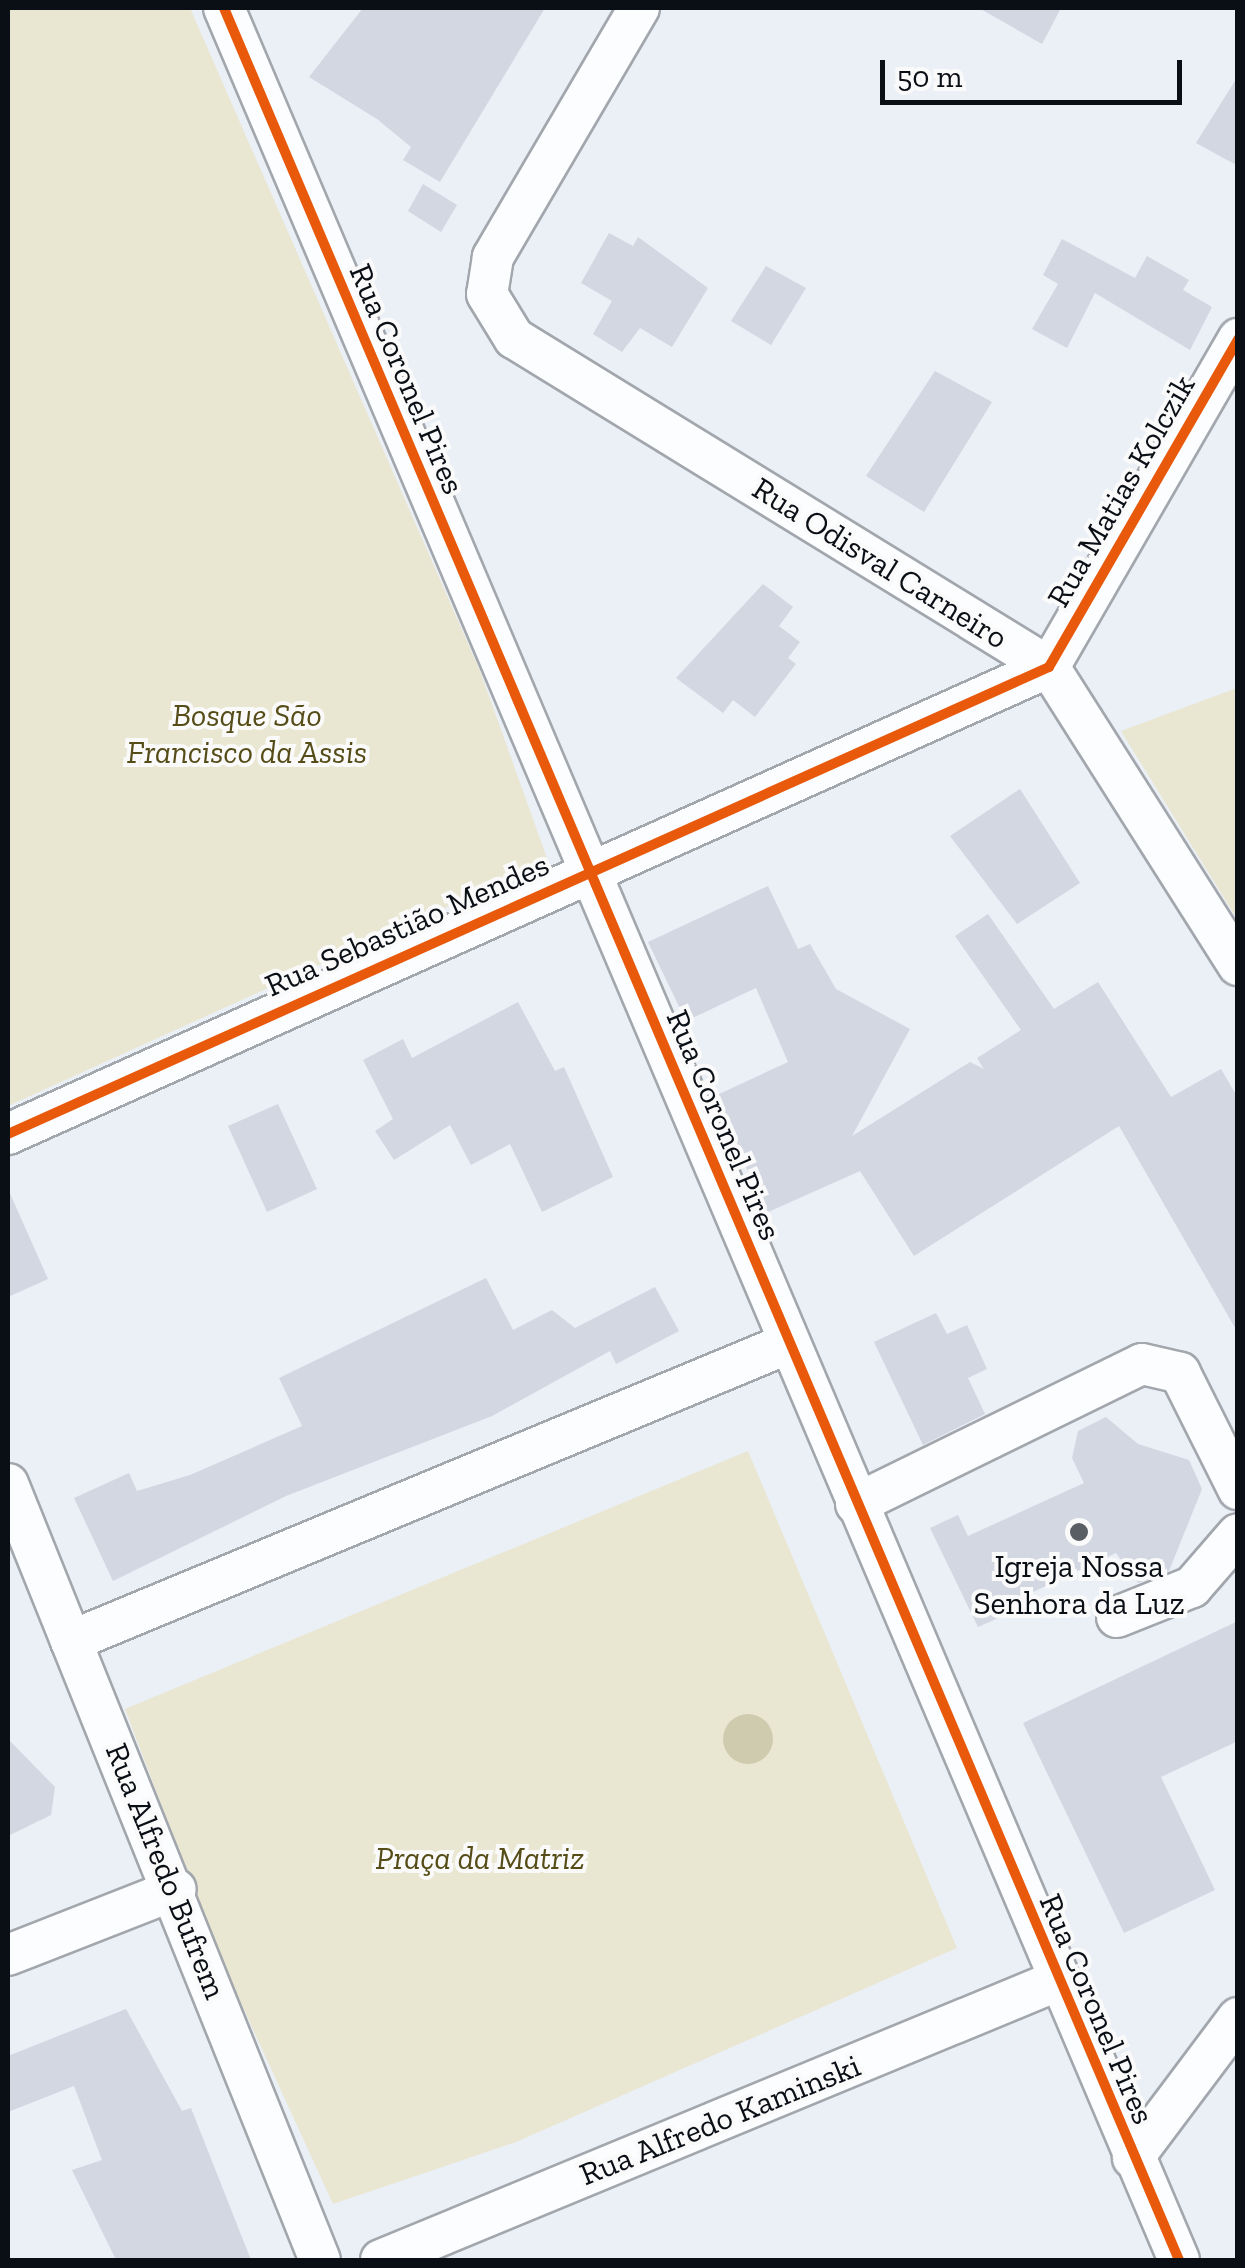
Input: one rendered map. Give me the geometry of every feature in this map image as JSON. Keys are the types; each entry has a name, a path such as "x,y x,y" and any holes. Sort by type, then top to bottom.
{"street":[{"name":"Rua Coronel Pires","path":"224,8 1179,2260"},
{"name":"Rua Odisval Carneiro","path":"639,8 494,257 487,294 514,338 1048,667 1238,965"},
{"name":"Rua Matias Kolczik","path":"1048,667 1238,340"},
{"name":"Rua Sebastião Mendes","path":"8,1134 588,870 1048,667"},
{"path":"71,1641 789,1343"},
{"path":"856,1504 1142,1364 1180,1373 1238,1489"},
{"name":"Rua Alfredo Bufrem","path":"8,1484 176,1889 320,2260"},
{"path":"1117,1617 1192,1587 1238,1534"},
{"path":"8,1955 176,1889"},
{"name":"Rua Alfredo Kaminski","path":"380,2260 1059,1980"},
{"path":"1134,2158 1238,2018"}],"green space":[{"name":"Bosque São Francisco da Assis","path":"8,8 190,8 480,671 548,861 8,1106"},
{"path":"1238,688 1237,919 1121,731"},
{"name":"Praça da Matriz","path":"748,1451 957,1948 516,2142 333,2204 213,1942 125,1709"}],"shaded area":[{"path":"748,1714 766,1721 773,1739 766,1757 748,1764 730,1757 723,1739 730,1721"}],"building":[{"path":"363,8 545,8 440,182 403,160 411,147 377,119 309,77"},
{"path":"979,8 1061,8 1042,44"},
{"path":"1238,76 1238,166 1196,143"},
{"path":"423,184 457,205 441,232 408,211"},
{"path":"609,233 633,246 638,237 708,288 672,347 640,328 622,352 593,334 612,301 581,283"},
{"path":"1062,239 1135,278 1147,256 1189,280 1183,290 1212,307 1190,350 1095,293 1067,348 1032,329 1058,284 1043,275"},
{"path":"766,266 806,288 771,345 731,321"},
{"path":"935,371 992,402 924,512 866,476"},
{"path":"763,584 793,607 779,626 800,642 788,658 796,664 755,717 733,700 723,713 676,678"},
{"path":"1020,789 1080,883 1017,924 950,836"},
{"path":"768,886 798,949 810,944 836,989 910,1029 852,1136 970,1062 984,1069 977,1058 1021,1030 955,936 988,914 1054,1009 1098,982 1171,1097 1221,1069 1238,1098 1238,1333 1119,1126 914,1256 860,1171 766,1213 715,1096 788,1062 756,988 686,1021 648,942"},
{"path":"518,1002 555,1071 564,1067 613,1177 542,1212 510,1144 471,1165 450,1125 394,1160 375,1131 393,1119 363,1060 403,1039 412,1058"},
{"path":"278,1104 317,1189 267,1212 228,1126"},
{"path":"8,1189 48,1279 8,1297"},
{"path":"486,1278 513,1330 552,1310 575,1328 655,1287 679,1331 616,1364 610,1351 492,1416 286,1496 113,1581 74,1498 129,1473 137,1491 190,1475 302,1426 279,1378"},
{"path":"936,1313 947,1334 967,1325 987,1369 968,1378 985,1414 923,1445 874,1342"},
{"name":"Igreja Nossa Senhora da Luz","path":"1106,1417 1138,1444 1189,1460 1202,1489 1169,1571 1138,1583 1116,1553 1001,1607 1005,1615 978,1627 930,1528 958,1515 968,1536 1084,1483 1072,1458 1078,1431"},
{"path":"1238,1621 1238,1741 1161,1777 1215,1890 1124,1933 1023,1723"},
{"path":"8,1739 55,1787 51,1815 8,1836"},
{"path":"126,2009 182,2111 191,2108 251,2260 116,2260 72,2170 102,2160 74,2086 8,2112 8,2056"}],"cycle path":[{"path":"224,8 1179,2260"},
{"path":"8,1134 1049,667 1238,339"}],"place":[{"name":"Igreja Nossa Senhora da Luz","path":"1079,1532"}]}
